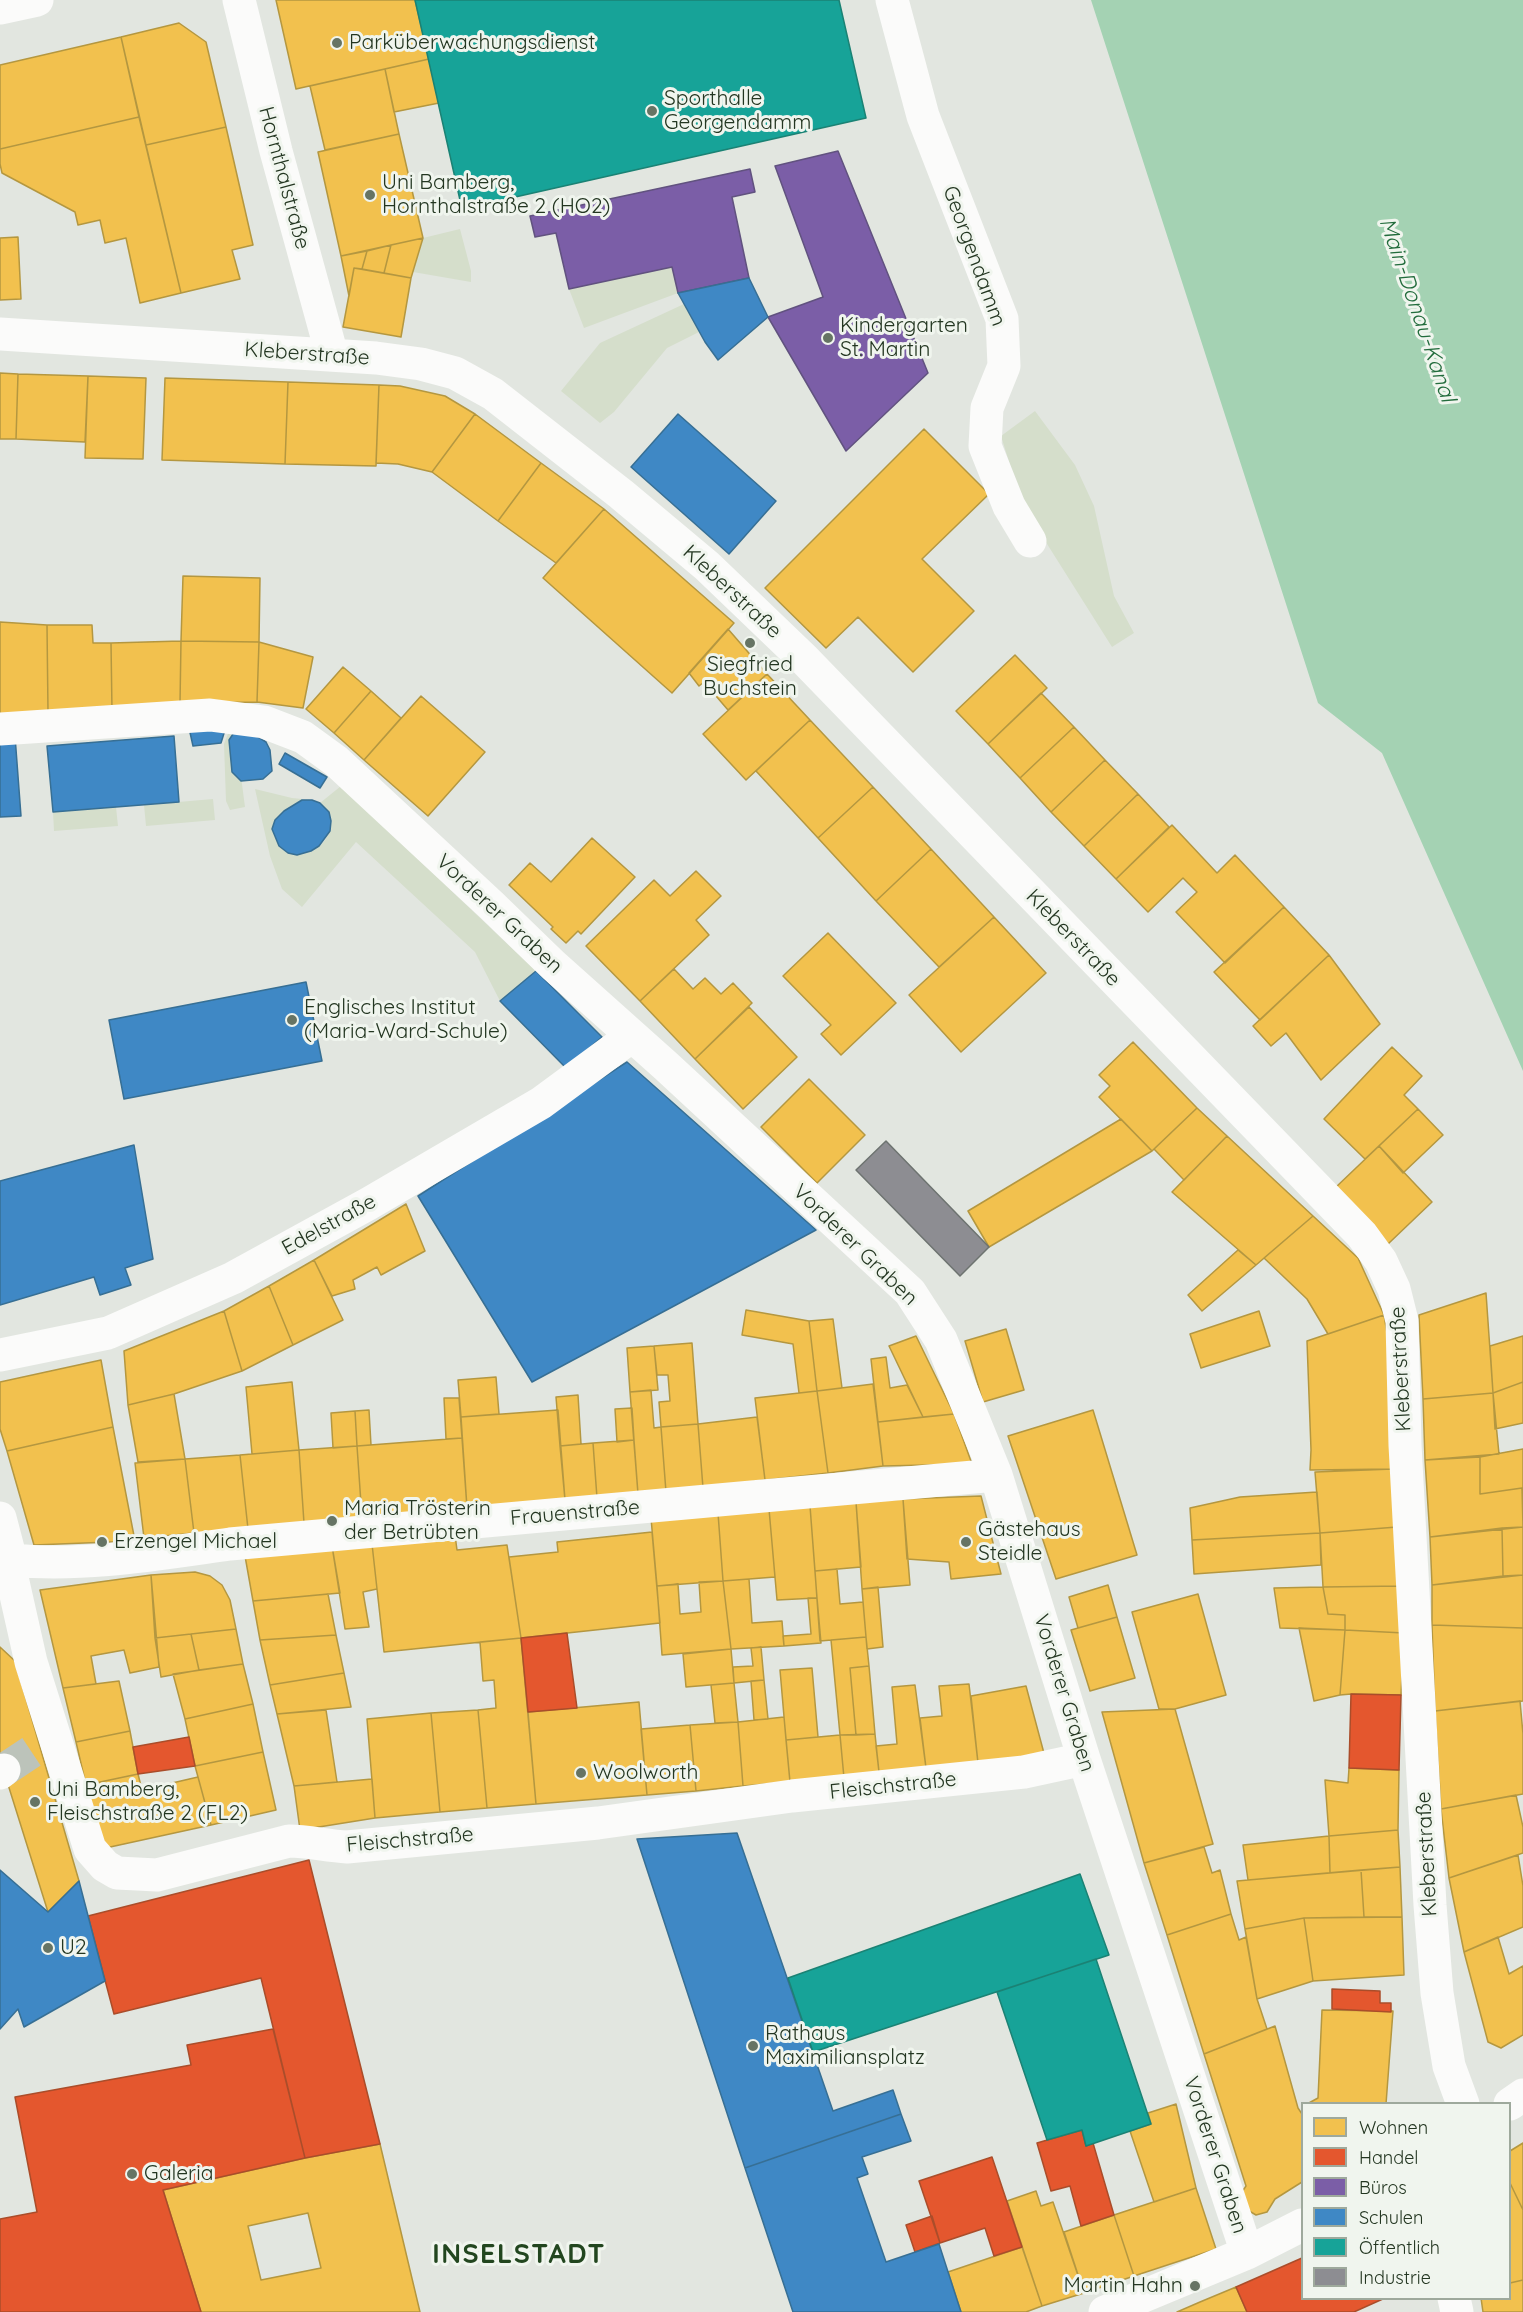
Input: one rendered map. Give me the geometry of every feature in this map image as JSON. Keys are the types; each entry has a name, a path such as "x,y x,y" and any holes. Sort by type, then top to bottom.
{"street":[{"path":"0,8 37,0"},
{"name":"Hornthalstraße","path":"239,0 276,151 332,355"},
{"name":"Georgendamm","path":"892,0 922,116 1002,319 1004,366 987,408 985,446 1009,506 1030,541"},
{"name":"Kleberstraße","path":"0,334 332,355 421,364 455,373 493,394 606,482 698,559 805,660 1362,1235 1381,1262 1398,1299 1402,1321 1405,1445 1430,1905 1437,1993 1448,2055 1463,2102"},
{"name":"Vorderer Graben","path":"0,729 210,715 264,722 303,737 336,762 491,904 553,965 910,1292 942,1340 996,1475 1084,1759 1247,2253"},
{"name":"Edelstraße","path":"0,1355 108,1333 232,1278 368,1204 541,1103 632,1036"},
{"name":"Frauenstraße","path":"8,1568 41,1563 142,1557 230,1544 996,1475"},
{"name":"Fleischstraße","path":"0,1518 8,1568 47,1741 90,1849 105,1866 117,1873 157,1875 289,1841 353,1847 598,1823 792,1796 1024,1772 1084,1759"},
{"path":"1105,2312 1146,2304 1301,2226"}],"shaded area":[{"path":"460,229 471,271 471,282 413,272 423,238"},
{"path":"672,267 678,293 584,328 569,289"},
{"path":"684,304 699,332 667,348 614,412 600,423 561,391 600,343"},
{"path":"1035,411 1075,465 1094,506 1114,596 1134,633 1112,647 1042,536 1015,481 1001,436"},
{"path":"229,731 235,731 245,807 230,810 226,801 224,744"},
{"path":"341,786 536,971 500,1001 475,952 356,842 302,907 282,889 270,856 255,789 292,798 312,800 299,802 288,808 278,817 272,829 280,845 290,852 303,854 315,849 324,841 330,830 329,817 320,803"},
{"path":"213,799 215,820 146,826 144,805"},
{"path":"116,807 118,826 54,831 53,812"}],"water":[{"name":"Main-Donau-Kanal","path":"1091,0 1523,0 1523,1071 1382,753 1318,703"}],"building: Wohnen":[{"path":"276,0 415,0 429,59 296,89"},
{"path":"179,23 206,42 226,127 146,145 121,37"},
{"path":"121,37 139,117 0,149 0,65"},
{"path":"429,59 439,103 394,112 385,69"},
{"path":"385,69 399,134 325,150 310,86"},
{"path":"139,117 181,293 140,303 126,238 105,243 100,220 78,225 75,212 2,173 0,164 0,149"},
{"path":"226,127 253,245 232,250 240,279 181,293 146,145"},
{"name":"Uni Bamberg, Hornthalstraße 2 (HO2)","path":"399,134 423,238 341,256 318,152"},
{"path":"18,237 21,299 0,300 0,238"},
{"path":"423,238 411,278 384,273 391,245"},
{"path":"391,245 384,273 362,269 367,251"},
{"path":"367,251 362,269 354,268 349,296 341,256"},
{"path":"354,268 411,278 401,337 343,327"},
{"path":"0,373 18,374 16,439 0,439"},
{"path":"18,374 88,376 85,442 16,439"},
{"path":"88,376 146,378 143,459 85,458"},
{"path":"165,378 288,382 285,464 162,460"},
{"path":"288,382 379,385 376,466 285,464"},
{"path":"379,385 400,386 445,396 475,414 432,472 398,464 376,463"},
{"path":"475,414 541,463 498,521 432,472"},
{"path":"924,429 989,494 922,559 974,611 913,672 858,617 826,648 765,588"},
{"path":"541,463 604,509 556,563 498,521"},
{"path":"604,509 734,623 672,693 543,578"},
{"path":"183,576 260,578 259,642 181,641"},
{"path":"0,622 47,625 48,712 0,714"},
{"path":"47,625 92,625 93,643 111,643 112,711 48,712"},
{"path":"728,629 767,674 728,710 704,682 699,686 689,673"},
{"path":"181,641 259,642 257,702 180,703"},
{"path":"181,641 180,703 112,711 111,643"},
{"path":"259,642 313,657 303,708 257,702"},
{"path":"1015,655 1047,688 988,744 956,711"},
{"path":"343,667 371,691 334,733 306,709"},
{"path":"767,674 810,720 746,780 703,734"},
{"path":"371,691 401,718 364,760 334,733"},
{"path":"1041,693 1074,727 1020,778 988,744"},
{"path":"421,696 485,752 428,816 364,760"},
{"path":"810,720 873,787 818,838 756,771"},
{"path":"1074,727 1105,760 1051,812 1020,778"},
{"path":"1105,760 1138,794 1084,846 1051,812"},
{"path":"873,787 931,849 876,901 818,838"},
{"path":"1138,794 1169,827 1116,879 1084,846"},
{"path":"1172,825 1217,873 1235,855 1284,907 1225,963 1176,912 1197,892 1183,878 1148,912 1116,879"},
{"path":"592,838 635,877 581,934 578,931 566,943 551,929 553,927 509,885 530,863 551,882"},
{"path":"931,849 994,917 939,967 876,901"},
{"path":"696,871 721,896 696,920 709,935 640,1001 586,946 654,880 670,896"},
{"path":"1284,907 1329,955 1260,1020 1214,972"},
{"path":"994,917 1046,973 961,1052 909,995"},
{"path":"828,933 896,1003 841,1055 821,1034 831,1025 783,976"},
{"path":"1329,955 1380,1024 1321,1080 1286,1033 1271,1046 1253,1026"},
{"path":"674,969 693,989 705,978 721,994 733,983 752,1003 695,1059 640,1001"},
{"path":"749,1007 797,1057 743,1109 695,1059"},
{"path":"1133,1042 1197,1108 1152,1151 1099,1097 1110,1086 1099,1075"},
{"path":"1392,1047 1422,1076 1404,1095 1418,1109 1365,1159 1324,1119"},
{"path":"809,1079 865,1135 817,1183 761,1127"},
{"path":"1197,1108 1227,1136 1184,1180 1154,1149"},
{"path":"1418,1109 1443,1135 1403,1173 1379,1146"},
{"path":"1121,1119 1152,1151 989,1247 968,1211"},
{"path":"1227,1136 1313,1216 1256,1265 1172,1192"},
{"path":"1379,1146 1432,1202 1388,1244 1335,1188"},
{"path":"406,1204 425,1251 381,1275 377,1267 353,1280 355,1289 332,1296 314,1260"},
{"path":"1313,1216 1358,1258 1384,1315 1328,1334 1307,1299 1264,1258"},
{"path":"1238,1250 1256,1265 1202,1311 1188,1295"},
{"path":"314,1260 343,1320 293,1345 269,1286"},
{"path":"269,1286 293,1345 242,1371 224,1311"},
{"path":"1486,1293 1493,1393 1423,1399 1419,1315"},
{"path":"746,1310 809,1321 817,1391 799,1393 793,1344 742,1335"},
{"path":"224,1311 242,1371 174,1394 128,1405 124,1351"},
{"path":"1259,1311 1270,1346 1201,1368 1190,1334"},
{"path":"1384,1315 1391,1358 1393,1469 1310,1470 1307,1341"},
{"path":"833,1319 842,1388 817,1391 809,1321"},
{"path":"1006,1329 1024,1390 983,1402 965,1341"},
{"path":"916,1336 954,1414 923,1417 889,1346"},
{"path":"1523,1336 1523,1382 1493,1393 1490,1346"},
{"path":"692,1343 698,1424 661,1427 659,1402 670,1401 668,1375 657,1375 654,1346"},
{"path":"654,1346 658,1390 630,1392 627,1348"},
{"path":"886,1357 890,1388 907,1385 923,1417 878,1422 871,1359"},
{"path":"101,1360 113,1427 7,1451 0,1429 0,1382"},
{"path":"496,1377 499,1414 461,1417 458,1380"},
{"path":"292,1382 299,1450 252,1454 246,1387"},
{"path":"1523,1382 1523,1423 1495,1429 1493,1393"},
{"path":"873,1384 883,1466 828,1473 817,1391"},
{"path":"651,1390 654,1428 661,1427 666,1492 638,1494 630,1392"},
{"path":"817,1391 828,1473 765,1480 755,1398"},
{"path":"1493,1393 1499,1454 1425,1460 1423,1399"},
{"path":"174,1394 185,1459 138,1462 128,1405"},
{"path":"578,1395 581,1444 560,1446 556,1397"},
{"path":"444,1398 459,1398 462,1438 446,1439"},
{"path":"632,1408 634,1440 617,1442 615,1409"},
{"path":"369,1410 371,1445 357,1446 355,1411"},
{"path":"558,1410 565,1500 467,1508 461,1417"},
{"path":"1093,1410 1137,1555 1056,1579 1008,1436"},
{"path":"355,1411 357,1446 333,1448 331,1413"},
{"path":"954,1414 972,1464 883,1466 878,1422"},
{"path":"757,1417 765,1480 703,1488 698,1424"},
{"path":"698,1424 703,1488 666,1492 661,1427"},
{"path":"113,1427 135,1541 34,1545 7,1451"},
{"path":"462,1438 467,1508 362,1518 357,1446"},
{"path":"634,1440 638,1494 597,1498 593,1443"},
{"path":"593,1443 597,1498 565,1500 560,1446"},
{"path":"357,1446 362,1518 304,1523 299,1450"},
{"path":"1523,1449 1523,1502 1522,1488 1480,1494 1480,1457"},
{"path":"299,1450 304,1523 248,1529 240,1455"},
{"path":"240,1455 248,1529 194,1533 185,1459"},
{"path":"1480,1457 1480,1494 1522,1488 1523,1527 1430,1537 1425,1460"},
{"path":"185,1459 194,1533 144,1538 135,1463"},
{"path":"1393,1469 1397,1527 1320,1533 1315,1472"},
{"path":"1317,1492 1320,1533 1192,1540 1190,1508 1240,1497"},
{"path":"981,1496 1001,1574 951,1579 949,1562 907,1559 903,1499"},
{"path":"903,1499 910,1585 862,1589 856,1502"},
{"path":"856,1502 861,1567 815,1571 810,1506"},
{"path":"810,1506 817,1598 777,1600 769,1509"},
{"path":"769,1509 775,1577 723,1581 718,1513"},
{"path":"718,1513 723,1581 657,1586 651,1518"},
{"path":"1397,1527 1402,1586 1323,1587 1320,1533"},
{"path":"1523,1527 1523,1575 1503,1576 1502,1528"},
{"path":"1502,1528 1503,1576 1432,1585 1430,1537"},
{"path":"652,1532 660,1623 521,1638 509,1557 558,1552 557,1542"},
{"path":"1320,1533 1321,1565 1194,1574 1192,1540"},
{"path":"455,1535 457,1550 507,1545 521,1638 384,1652 372,1544"},
{"path":"372,1544 377,1589 363,1592 369,1627 345,1629 332,1546"},
{"path":"332,1546 340,1593 253,1601 245,1556"},
{"path":"837,1569 840,1604 863,1602 866,1637 820,1641 815,1571"},
{"path":"195,1572 210,1576 222,1585 230,1600 236,1629 155,1638 151,1575"},
{"path":"151,1575 159,1667 130,1673 124,1650 91,1656 96,1684 63,1688 40,1590"},
{"path":"1523,1575 1523,1628 1432,1625 1432,1585"},
{"path":"749,1579 752,1623 782,1621 784,1646 731,1649 723,1581"},
{"path":"723,1581 731,1649 662,1655 657,1586 678,1584 680,1614 701,1612 699,1582"},
{"path":"1108,1585 1117,1617 1078,1628 1069,1597"},
{"path":"1402,1586 1404,1633 1345,1630 1345,1615 1328,1614 1323,1587"},
{"path":"878,1587 883,1647 867,1649 862,1589"},
{"path":"1323,1587 1328,1614 1345,1615 1345,1630 1280,1628 1274,1588"},
{"path":"328,1594 336,1635 260,1640 253,1601"},
{"path":"1198,1594 1226,1695 1175,1709 1159,1709 1132,1612"},
{"path":"808,1598 817,1598 821,1643 784,1646 783,1636 811,1634"},
{"path":"1117,1617 1135,1678 1090,1691 1071,1630"},
{"path":"1432,1625 1523,1628 1523,1701 1435,1711"},
{"path":"1299,1628 1345,1630 1340,1695 1314,1701"},
{"path":"236,1629 243,1664 199,1670 191,1634"},
{"path":"1345,1630 1404,1633 1401,1695 1340,1695"},
{"path":"191,1634 199,1670 161,1677 155,1638"},
{"path":"336,1635 344,1673 270,1685 260,1640"},
{"path":"866,1637 869,1666 850,1668 856,1735 840,1735 831,1640"},
{"path":"521,1638 536,1804 487,1808 478,1710 496,1708 494,1680 483,1681 480,1642"},
{"name":"Uni Bamberg, Fleischstraße 2 (FL2)","path":"0,1647 15,1661 79,1881 48,1912 0,1759"},
{"path":"761,1647 764,1680 734,1683 733,1667 753,1666 751,1648"},
{"path":"731,1649 734,1683 686,1687 683,1654"},
{"path":"243,1664 253,1704 185,1719 173,1674"},
{"path":"869,1666 875,1734 856,1735 850,1668"},
{"path":"812,1668 818,1737 786,1740 780,1670"},
{"path":"344,1673 351,1707 277,1714 270,1685"},
{"path":"764,1680 768,1719 754,1720 751,1681"},
{"path":"119,1681 130,1731 76,1742 63,1688"},
{"path":"734,1683 738,1722 715,1723 711,1685"},
{"path":"969,1684 978,1763 926,1768 920,1718 942,1716 939,1686"},
{"path":"915,1685 926,1768 879,1772 876,1746 897,1744 892,1687"},
{"path":"1026,1686 1045,1757 978,1763 971,1696"},
{"path":"1520,1701 1523,1734 1523,1794 1441,1809 1435,1711"},
{"path":"639,1702 647,1795 536,1804 528,1712"},
{"path":"253,1704 263,1752 195,1766 185,1719"},
{"path":"1175,1709 1213,1844 1144,1863 1102,1712"},
{"path":"326,1710 337,1782 294,1786 277,1714"},
{"path":"478,1710 487,1808 440,1812 431,1713"},
{"path":"431,1713 440,1812 375,1818 367,1719"},
{"path":"784,1717 790,1782 743,1786 738,1722"},
{"path":"738,1722 743,1786 696,1791 690,1725"},
{"path":"690,1725 696,1791 647,1795 641,1729"},
{"path":"130,1731 138,1774 86,1785 76,1742"},
{"path":"875,1734 879,1772 844,1778 840,1735"},
{"path":"840,1735 844,1778 790,1782 786,1740"},
{"path":"263,1752 276,1810 211,1825 195,1766"},
{"path":"1349,1768 1399,1770 1398,1830 1329,1836 1325,1780 1348,1783"},
{"path":"138,1774 142,1790 198,1777 211,1825 101,1849 86,1785"},
{"path":"372,1779 375,1818 300,1830 294,1786"},
{"path":"1516,1795 1523,1827 1523,1853 1449,1878 1441,1809"},
{"path":"1398,1830 1400,1867 1330,1873 1329,1836"},
{"path":"1329,1836 1330,1873 1248,1880 1243,1845"},
{"path":"1204,1847 1212,1873 1220,1870 1231,1914 1167,1935 1144,1863"},
{"path":"1518,1855 1523,1886 1523,1927 1464,1952 1449,1878"},
{"path":"1400,1867 1402,1917 1364,1917 1361,1870"},
{"path":"1361,1870 1364,1917 1304,1918 1245,1929 1237,1881"},
{"path":"1231,1914 1239,1940 1246,1937 1257,1999 1267,2029 1204,2054 1167,1935"},
{"path":"1402,1917 1404,1975 1313,1981 1304,1918"},
{"path":"1304,1918 1313,1981 1257,1999 1245,1929"},
{"path":"1498,1937 1509,1974 1523,1966 1523,2035 1501,2048 1488,2042 1464,1952"},
{"path":"1322,2010 1393,2011 1386,2102 1311,2102 1318,2098"},
{"path":"1275,2026 1301,2112 1301,2183 1275,2199 1267,2212 1256,2215 1244,2208 1240,2195 1246,2186 1204,2054"},
{"path":"1176,2104 1196,2188 1154,2202 1130,2131 1151,2124 1148,2113"},
{"path":"1523,2143 1523,2210 1511,2185 1511,2150"},
{"path":"380,2144 420,2312 201,2312 163,2190 305,2158","holes":["308,2213 321,2268 261,2280 248,2226"]},
{"path":"1511,2185 1523,2210 1523,2280 1511,2283"},
{"path":"1196,2188 1216,2249 1134,2276 1114,2215"},
{"path":"1036,2191 1041,2206 1053,2202 1084,2293 1042,2306 1007,2201"},
{"path":"1114,2215 1134,2276 1084,2293 1064,2232"},
{"path":"1022,2247 1042,2306 1026,2312 961,2312 948,2272"},
{"path":"1523,2280 1523,2312 1483,2312 1481,2300 1511,2300 1511,2283"},
{"path":"1236,2287 1247,2312 1177,2312 1200,2302"}],"building: Handel":[{"path":"567,1633 577,1708 528,1712 521,1638"},
{"path":"1351,1694 1401,1695 1399,1770 1349,1768"},
{"path":"189,1737 195,1766 138,1774 133,1747"},
{"path":"309,1860 380,2144 305,2158 261,1978 114,2014 88,1916"},
{"path":"1332,1989 1380,1991 1380,2003 1391,2003 1391,2012 1332,2009"},
{"name":"Galeria","path":"273,2029 305,2158 163,2190 201,2312 0,2312 0,2219 37,2212 15,2097 191,2065 187,2045"},
{"path":"1082,2130 1086,2146 1093,2143 1114,2215 1081,2226 1070,2186 1051,2191 1037,2143"},
{"path":"992,2157 1022,2247 994,2256 985,2228 940,2243 919,2181"},
{"path":"932,2216 940,2243 915,2252 906,2225"},
{"path":"1301,2258 1301,2300 1381,2300 1354,2312 1247,2312 1236,2287"}],"building: Büros":[{"path":"838,151 928,373 846,451 768,317 823,297 775,166"},
{"path":"750,169 755,192 732,197 749,278 678,293 672,267 569,289 556,233 535,237 530,216"}],"building: Schulen":[{"path":"749,278 768,317 718,360 705,342 678,293"},
{"path":"678,414 776,501 729,554 631,467"},
{"path":"189,728 225,730 221,743 193,746"},
{"path":"235,731 255,735 266,742 270,750 272,771 263,779 241,781 232,772 229,740"},
{"path":"15,736 21,816 0,817 0,737"},
{"path":"174,736 179,802 53,812 47,746"},
{"path":"285,753 327,777 320,788 279,764"},
{"path":"302,800 320,803 329,812 331,821 330,831 319,846 297,855 288,853 279,846 272,829 275,820 284,811"},
{"path":"536,971 602,1037 566,1068 500,1001"},
{"path":"306,982 322,1061 124,1099 109,1020"},
{"path":"627,1062 816,1230 532,1382 418,1196"},
{"path":"134,1145 153,1259 125,1268 131,1285 100,1295 94,1277 0,1305 0,1181"},
{"path":"737,1833 833,2111 893,2090 901,2114 745,2168 637,1839"},
{"name":"U2","path":"0,1870 48,1912 79,1881 105,1981 24,2027 18,2009 0,2029"},
{"path":"901,2114 911,2141 862,2157 868,2174 857,2178 886,2262 939,2244 961,2312 793,2312 745,2168"}],"building: Öffentlich":[{"name":"Sporthalle Georgendamm","path":"415,0 839,0 866,118 462,209"},
{"path":"1080,1874 1109,1955 813,2052 788,1978"},
{"path":"1096,1959 1151,2124 1086,2146 1082,2130 1047,2140 997,1992"}],"building: Industrie":[{"path":"886,1141 989,1247 960,1276 856,1170"}],"tunnel":[{"path":"4,1770 40,1746"}],"place":[{"name":"Parküberwachungsdienst","path":"337,43"},
{"name":"Sporthalle Georgendamm","path":"652,111"},
{"name":"Uni Bamberg, Hornthalstraße 2 (HO2)","path":"370,195"},
{"name":"Kindergarten St. Martin","path":"828,338"},
{"name":"Siegfried Buchstein","path":"750,643"},
{"name":"Englisches Institut (Maria-Ward-Schule)","path":"292,1020"},
{"name":"Maria Trösterin der Betrübten","path":"332,1521"},
{"name":"Erzengel Michael","path":"102,1542"},
{"name":"Gästehaus Steidle","path":"966,1542"},
{"name":"Woolworth","path":"581,1773"},
{"name":"Uni Bamberg, Fleischstraße 2 (FL2)","path":"35,1802"},
{"name":"U2","path":"48,1948"},
{"name":"Rathaus Maximiliansplatz","path":"753,2046"},
{"name":"Galeria","path":"132,2174"},
{"name":"Martin Hahn","path":"1195,2286"}],"district":[{"name":"INSELSTADT","path":"519,2255"}]}
